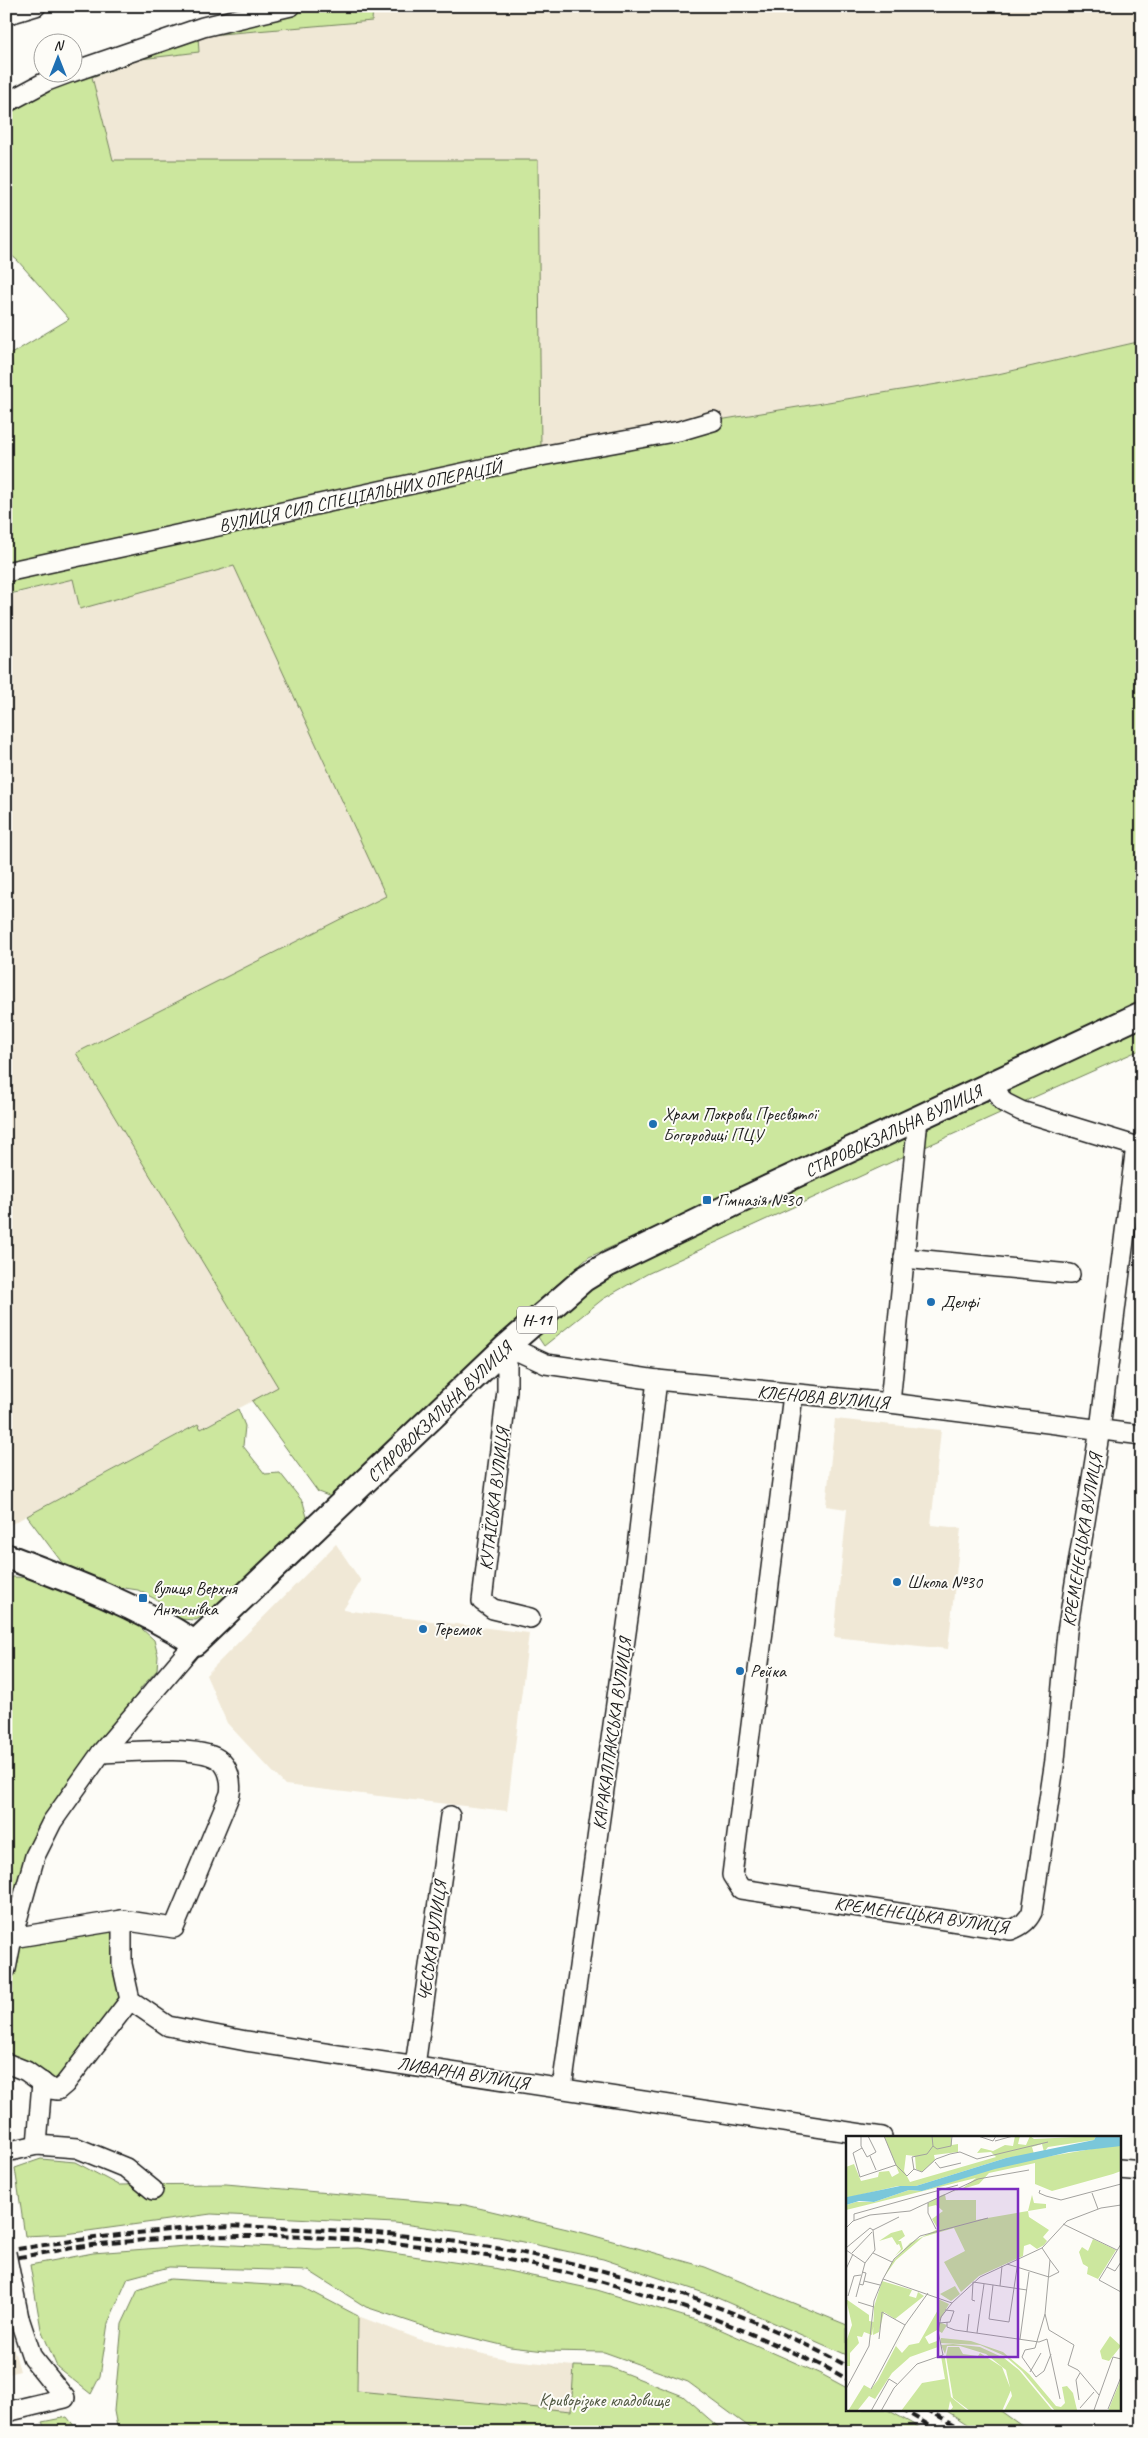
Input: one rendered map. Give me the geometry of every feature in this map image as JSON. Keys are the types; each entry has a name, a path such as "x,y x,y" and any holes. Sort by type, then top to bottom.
{"main road":[{"name":"СТАРОВОКЗАЛЬНА ВУЛИЦЯ","path":"195,1644 507,1346 584,1279 596,1271 1142,1014"},
{"path":"6,1556 84,1585 136,1608 195,1644"}],"street":[{"path":"6,15 36,6"},
{"path":"82,69 203,27 291,6"},
{"path":"6,103 45,82"},
{"name":"ВУЛИЦЯ СИЛ СПЕЦІАЛЬНИХ ОПЕРАЦІЙ","path":"6,572 541,456 679,430 713,421"},
{"path":"993,1084 1003,1102 1021,1111 1139,1147"},
{"path":"890,1403 918,1119"},
{"name":"КРЕМЕНЕЦЬКА ВУЛИЦЯ","path":"793,1395 732,1875 741,1889 1011,1930 1028,1921 1032,1912 1055,1760 1067,1632 1100,1429 1139,1147"},
{"path":"904,1258 1070,1274"},
{"name":"КЛЕНОВА ВУЛИЦЯ","path":"507,1346 546,1364 657,1380 793,1395 890,1403 1142,1435"},
{"name":"КУТАЇСЬКА ВУЛИЦЯ","path":"507,1346 507,1391 482,1601 493,1609 530,1618"},
{"name":"КАРАКАЛПАКСЬКА ВУЛИЦЯ","path":"562,2088 631,1597 657,1380"},
{"path":"6,1969 12,1938 35,1856 52,1822 101,1753 195,1644"},
{"path":"12,1938 122,1920 174,1928 230,1794 231,1781 223,1764 206,1754 185,1751 101,1753"},
{"name":"ЧЕСЬКА ВУЛИЦЯ","path":"415,2066 450,1816"},
{"path":"6,2063 26,2071 51,2089 58,2090 65,2084 130,2000 122,1964 122,1920"},
{"name":"ЛИВАРНА ВУЛИЦЯ","path":"130,2000 168,2026 246,2041 875,2136"},
{"path":"37,2144 42,2082"},
{"path":"6,2152 37,2144 77,2148 126,2168 153,2190"},
{"path":"1120,2168 1142,2171"},
{"path":"6,2253 19,2318 32,2357 65,2398 6,2412"}],"shaded area":[{"path":"373,6 1142,6 1142,341 998,374 713,421 541,456 538,160 113,160 91,78 141,59 199,52 197,36 372,21"},
{"path":"234,566 387,897 77,1053 279,1387 200,1429 197,1424 6,1527 6,596 73,579 80,609"},
{"name":"Школа №30","path":"835,1419 941,1430 931,1525 961,1528 948,1649 834,1637 847,1509 826,1506"},
{"path":"336,1544 361,1581 343,1610 529,1633 507,1811 285,1785 227,1723 206,1675"},
{"path":"358,2316 421,2340 510,2360 574,2366 571,2411 357,2391"},
{"path":"6,2322 20,2371 6,2375"}],"green space":[{"path":"291,6 373,6 372,21 198,36 199,52 141,59 92,77 113,160 538,160 541,451 6,568 6,357 69,319 17,260 6,251 6,103 49,82 82,82 82,68 181,34"},
{"path":"1142,341 1142,1003 871,1132 589,1257 500,1334 331,1497 318,1492 252,1401 278,1387 76,1053 386,896 234,566 80,609 73,579 6,595 6,577 713,421 998,374"},
{"path":"1142,1024 1142,1049 1021,1103 1011,1095 1009,1087"},
{"path":"978,1100 987,1101 1000,1113 925,1147 926,1131 929,1125"},
{"path":"903,1136 908,1137 909,1154 647,1274 603,1299 544,1346 536,1334 589,1284"},
{"path":"238,1409 245,1426 243,1446 265,1474 280,1473 303,1502 308,1521 215,1609 196,1620 179,1619 168,1613 159,1601 138,1590 111,1586 66,1568 27,1516 198,1424 201,1429"},
{"path":"13,1577 38,1578 128,1616 154,1640 158,1656 157,1670 141,1688 101,1753 52,1822 12,1937 122,1920 130,2000 65,2084 6,2063 6,1732 11,1718 6,1687 6,1582"},
{"path":"41,2159 75,2162 118,2185 226,2184 466,2205 584,2233 705,2267 846,2325 846,2355 713,2296 603,2259 499,2237 395,2223 211,2214 66,2234 25,2236 15,2168"},
{"path":"213,2244 316,2249 358,2248 494,2268 597,2290 706,2323 823,2375 846,2387 846,2410 888,2410 927,2432 756,2432 688,2382 604,2352 545,2351 510,2347 423,2326 366,2307 309,2271 169,2267 128,2278 108,2323 100,2376 91,2394 57,2367 41,2329 30,2265 93,2253"},
{"name":"Криворізьке кладовище","path":"170,2279 303,2287 358,2316 357,2391 571,2411 574,2366 609,2367 683,2396 724,2432 118,2432 114,2411 122,2324 138,2290"},
{"path":"946,2410 999,2410 1030,2432 979,2432"},
{"path":"67,2417 79,2432 47,2432 42,2422"}],"railway":[{"path":"6,2251 133,2233 220,2226 370,2233 441,2240 512,2251 582,2266 651,2284 718,2307 784,2334 846,2365"},
{"path":"6,2259 92,2245 176,2238 261,2236 346,2239 430,2247 514,2261 596,2280 677,2305 756,2336 846,2378"},
{"path":"903,2410 941,2432"},
{"path":"928,2410 967,2432"}],"place":[{"name":"Храм Покрови Пресвятої Богородиці ПЦУ","path":"653,1124"},
{"name":"Гімназія №30","path":"707,1200"},
{"name":"Делфі","path":"931,1302"},
{"name":"Школа №30","path":"897,1582"},
{"name":"вулиця Верхня Антонівка","path":"143,1598"},
{"name":"Теремок","path":"423,1629"},
{"name":"Рейка","path":"740,1671"}]}
